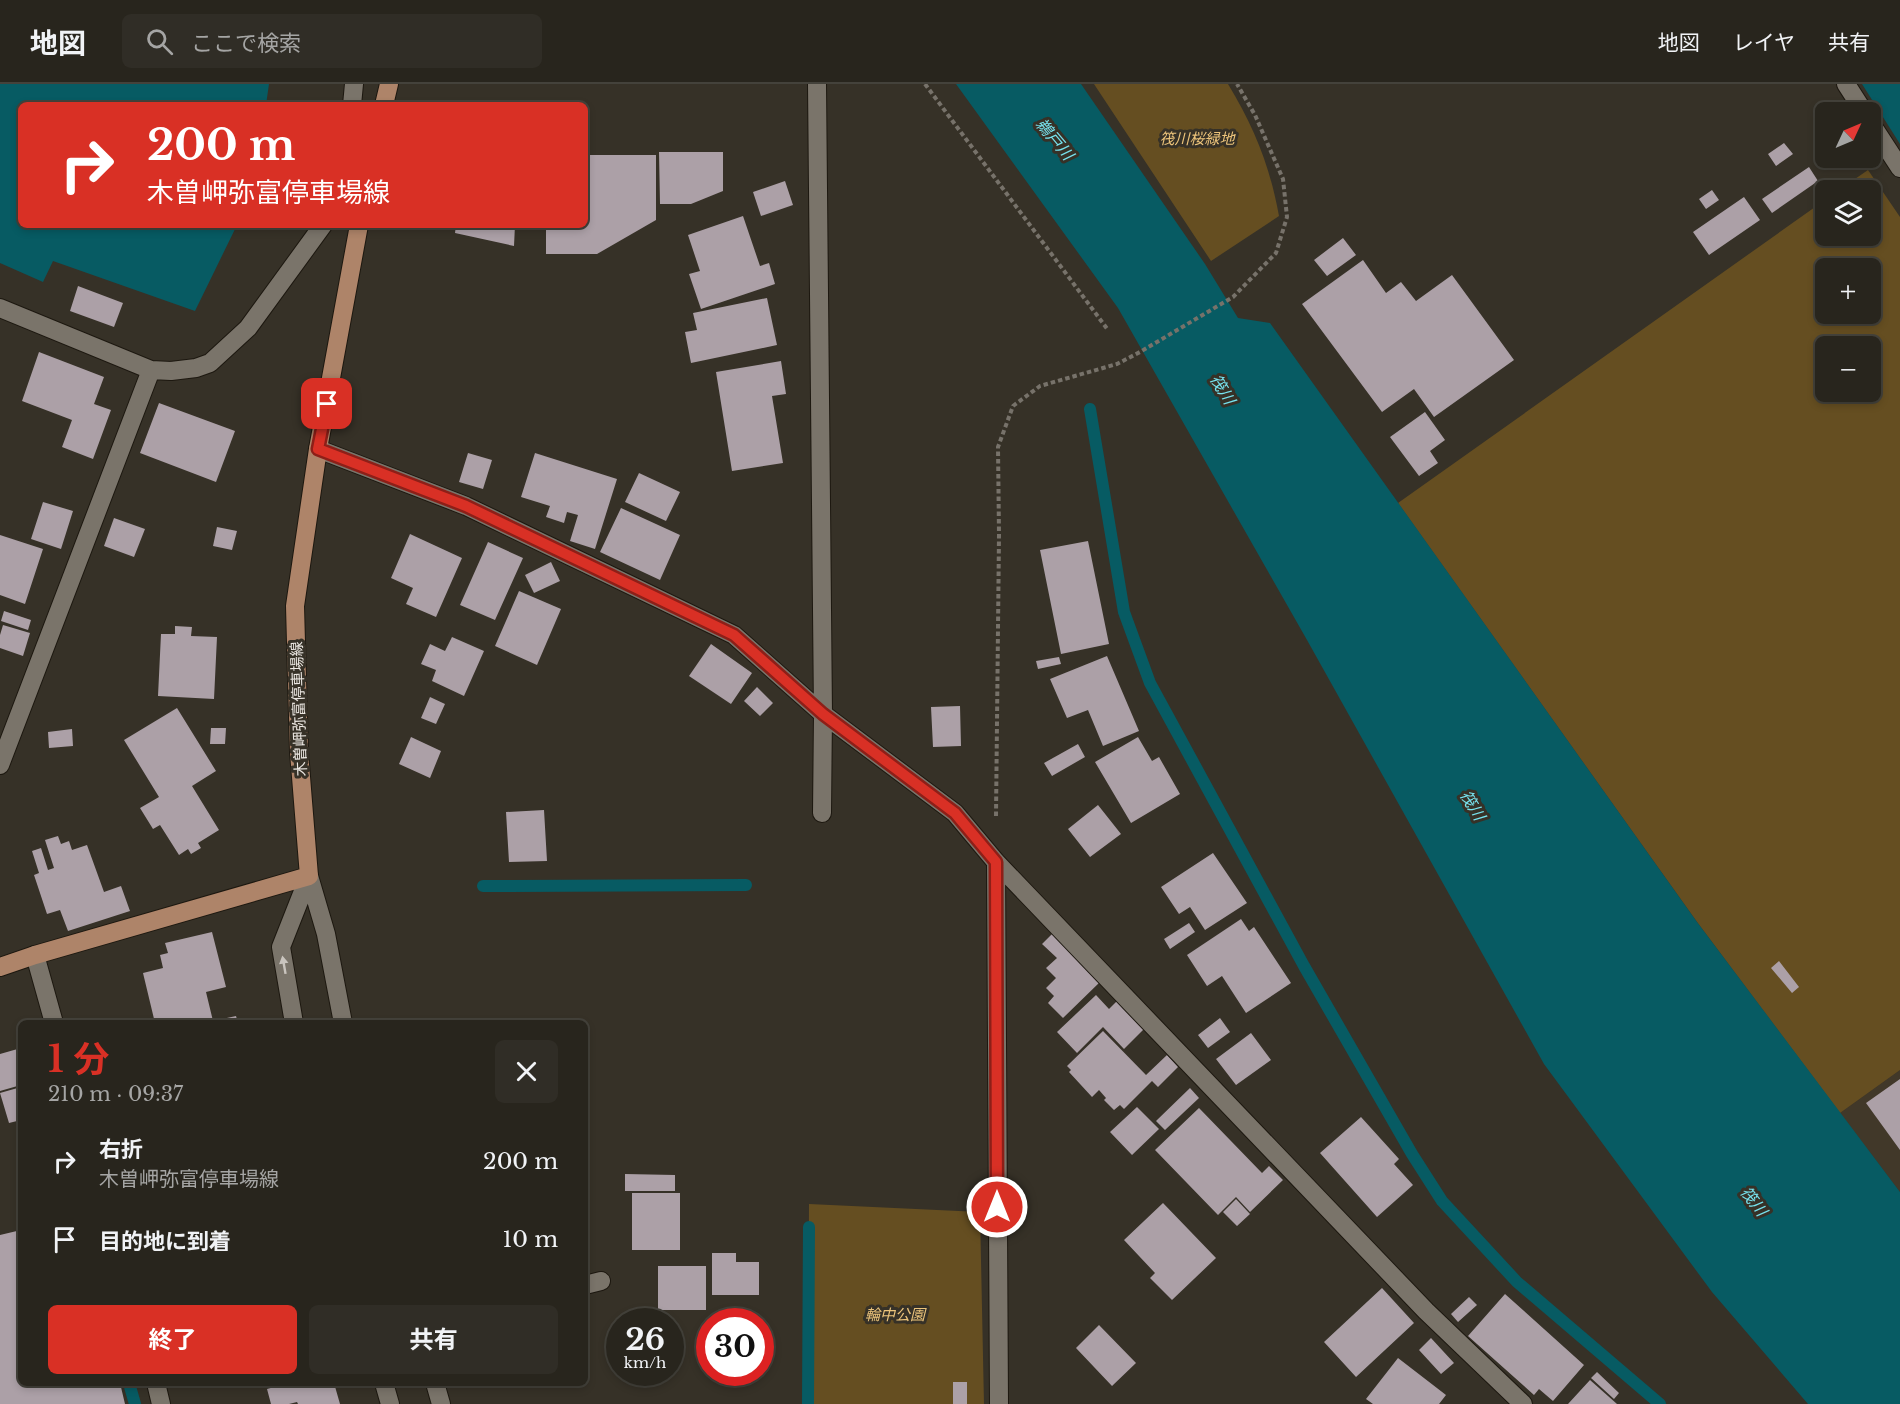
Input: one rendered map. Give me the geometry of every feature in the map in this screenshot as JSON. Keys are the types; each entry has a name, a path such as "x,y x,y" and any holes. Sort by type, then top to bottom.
{"main road":[{"path":"385,102 389,84"},
{"name":"木曽岬弥富停車場線","path":"309,876 299,752 295,606 318,449 358,228"},
{"path":"0,967 309,876"}],"street":[{"path":"352,102 354,84"},
{"path":"818,84 822,813"},
{"path":"1846,84 1858,102"},
{"path":"1881,139 1900,168"},
{"path":"0,308 151,370 171,371 196,368 210,363 248,328 321,228"},
{"path":"0,765 151,370"},
{"path":"318,449 466,506 734,635 823,714 955,813 996,862 1426,1311 1523,1404"},
{"path":"996,862 999,1404"},
{"path":"293,1020 281,947 309,876"},
{"path":"309,876 326,934 342,1020"},
{"path":"35,955 53,1020"},
{"path":"157,1386 162,1404"},
{"path":"385,1386 390,1404"},
{"path":"436,1386 441,1404"}],"path":[{"path":"925,84 1108,330"},
{"path":"996,862 998,447 1013,406 1040,386 1117,364 1140,352 1233,297 1276,253 1287,217 1282,179 1255,115 1237,84"}],"shaded area":[{"path":"1900,1070 1900,1192 1840,1113"}],"green space":[{"name":"筏川桜緑地","path":"1094,84 1228,84 1260,147 1271,180 1279,216 1211,261"},
{"path":"1868,170 1875,180 1854,180"},
{"path":"1881,189 1900,217 1900,1070 1840,1113 1697,922 1398,503 1815,207 1815,246 1881,246"},
{"name":"輪中公園","path":"809,1204 980,1212 984,1404 808,1404"}],"water":[{"path":"0,84 269,84 266,102 18,102 18,228 236,228 195,311 53,261 43,282 0,263"},
{"path":"956,84 1081,84 1205,264 1238,318 1270,323 1697,922 1900,1192 1900,1404 1808,1404 1712,1292 1544,1064 1118,308"},
{"path":"1862,84 1900,84 1900,144 1881,114 1881,102 1873,102"}],"building":[{"path":"1784,143 1793,154 1776,166 1768,154"},
{"path":"659,152 723,152 723,191 691,204 660,204"},
{"path":"588,155 656,155 656,220 597,254 546,254 546,228 588,228"},
{"path":"1809,167 1817,180 1772,213 1762,199"},
{"path":"785,181 793,205 761,216 753,192"},
{"path":"1712,190 1719,200 1706,209 1699,199"},
{"path":"1744,197 1760,220 1709,255 1693,232"},
{"path":"743,216 760,266 769,263 775,284 701,309 689,274 700,271 688,235"},
{"path":"456,228 515,228 514,246 455,233"},
{"path":"1343,238 1356,255 1327,276 1314,260"},
{"path":"1363,260 1386,293 1401,282 1416,301 1452,275 1514,360 1434,417 1414,389 1382,412 1302,304"},
{"path":"78,286 123,303 114,327 70,311"},
{"path":"767,298 777,345 691,363 685,332 697,330 693,313"},
{"path":"39,352 104,377 94,404 111,410 93,459 62,447 72,420 22,401"},
{"path":"781,361 786,394 772,396 783,463 732,471 716,372"},
{"path":"159,403 235,431 216,482 140,453"},
{"path":"1425,412 1445,440 1430,451 1438,463 1419,476 1390,437"},
{"path":"468,453 492,460 483,489 459,482"},
{"path":"535,453 617,479 595,549 570,541 578,515 567,512 564,523 546,517 550,506 521,497"},
{"path":"639,473 680,492 666,521 625,502"},
{"path":"43,502 73,511 61,549 31,539"},
{"path":"621,508 680,535 660,580 600,552"},
{"path":"114,518 145,529 134,557 104,546"},
{"path":"217,527 237,531 232,550 213,546"},
{"path":"410,534 462,558 436,617 406,604 413,588 391,578"},
{"path":"0,535 43,549 25,604 0,595"},
{"path":"1088,541 1109,644 1061,654 1040,550"},
{"path":"488,542 523,558 495,620 460,605"},
{"path":"551,562 560,581 534,593 525,575"},
{"path":"519,591 561,609 537,665 495,646"},
{"path":"4,611 31,620 28,630 1,621"},
{"path":"3,625 30,633 23,656 0,648"},
{"path":"175,626 192,627 191,636 217,637 214,699 158,696 161,634 175,634"},
{"path":"452,637 484,651 464,696 432,681 436,670 421,664 430,644 445,651"},
{"path":"711,644 752,673 731,704 689,676"},
{"path":"1107,656 1139,731 1103,746 1088,710 1067,718 1050,679"},
{"path":"1059,657 1061,664 1038,669 1036,661"},
{"path":"757,687 773,703 760,716 744,701"},
{"path":"430,697 445,704 436,724 421,718"},
{"path":"960,706 961,746 933,747 931,707"},
{"path":"177,708 216,771 192,786 219,830 198,843 201,848 191,854 188,849 179,855 160,825 153,829 140,808 159,797 124,740"},
{"path":"211,728 226,728 225,744 210,744"},
{"path":"72,729 73,746 49,748 48,732"},
{"path":"411,737 441,751 430,778 399,764"},
{"path":"1138,737 1152,761 1159,757 1180,794 1131,823 1095,762"},
{"path":"1078,744 1085,757 1052,776 1044,763"},
{"path":"1098,805 1121,834 1090,857 1068,829"},
{"path":"544,810 547,861 509,862 506,812"},
{"path":"58,836 61,844 69,841 72,850 87,845 104,892 121,886 130,911 68,931 60,910 47,914 34,875 39,873 32,851 41,848 48,870 54,868 45,840"},
{"path":"1213,853 1247,903 1205,930 1190,907 1179,914 1161,887"},
{"path":"1241,919 1249,931 1254,927 1291,983 1246,1013 1222,976 1207,986 1187,955"},
{"path":"1189,923 1195,932 1170,949 1164,939"},
{"path":"212,932 226,987 206,992 213,1020 154,1020 143,973 163,968 160,955 168,953 165,943"},
{"path":"1054,932 1101,981 1063,1018 1048,1003 1054,996 1046,988 1056,978 1046,968 1057,958 1042,944"},
{"path":"1779,961 1799,987 1792,993 1771,968"},
{"path":"1096,995 1109,1009 1117,1001 1144,1029 1124,1049 1103,1027 1077,1053 1057,1032"},
{"path":"236,1016 237,1020 218,1020"},
{"path":"1220,1018 1230,1032 1208,1048 1198,1035"},
{"path":"1103,1031 1146,1075 1167,1055 1178,1067 1158,1087 1152,1081 1124,1109 1120,1105 1114,1110 1104,1100 1106,1098 1099,1090 1092,1097 1069,1072 1071,1070 1067,1066"},
{"path":"1251,1033 1271,1060 1236,1085 1216,1059"},
{"path":"18,1049 18,1086 0,1091 0,1054"},
{"path":"1900,1079 1900,1150 1866,1103"},
{"path":"18,1088 18,1121 9,1123 0,1093"},
{"path":"1190,1088 1199,1098 1165,1130 1156,1121"},
{"path":"1137,1107 1159,1129 1132,1155 1110,1132"},
{"path":"1199,1108 1262,1173 1269,1166 1283,1180 1250,1212 1236,1197 1218,1215 1155,1150"},
{"path":"1361,1117 1399,1159 1394,1164 1413,1185 1377,1217 1320,1153"},
{"path":"625,1174 675,1175 675,1191 625,1191"},
{"path":"632,1193 680,1193 680,1250 632,1250"},
{"path":"1236,1199 1250,1214 1237,1226 1223,1212"},
{"path":"1163,1203 1216,1258 1172,1300 1150,1278 1155,1273 1124,1240"},
{"path":"18,1231 18,1386 121,1386 125,1404 0,1404 0,1235"},
{"path":"712,1253 736,1253 736,1262 759,1262 759,1295 712,1295"},
{"path":"658,1266 706,1266 706,1308 684,1310 684,1308 658,1308"},
{"path":"1382,1288 1414,1323 1356,1377 1324,1342"},
{"path":"1505,1294 1584,1365 1553,1401 1539,1389 1534,1395 1468,1336"},
{"path":"1469,1297 1477,1305 1458,1322 1451,1314"},
{"path":"1099,1325 1136,1363 1112,1386 1076,1348"},
{"path":"1431,1338 1454,1363 1441,1374 1419,1350"},
{"path":"1398,1358 1446,1395 1439,1404 1373,1404 1366,1399"},
{"path":"1597,1372 1619,1393 1614,1399 1591,1378"},
{"path":"1590,1380 1617,1404 1568,1404"},
{"path":"953,1382 967,1382 967,1404 953,1404"},
{"path":"278,1386 335,1386 340,1404 298,1404 297,1402 271,1404 267,1389"}],"waterway":[{"path":"1090,409 1124,612 1150,683 1304,966 1412,1154 1442,1201 1517,1282 1660,1404"},
{"path":"483,886 746,885"},
{"path":"808,1404 809,1227"},
{"path":"130,1386 135,1404"}],"route":[{"path":"327,404 318,449 466,506 734,635 823,714 955,813 996,862 997,1207"}],"water label":[{"name":"鵜戸川","path":"1055,139"},
{"name":"筏川","path":"1223,389"},
{"name":"筏川","path":"1473,805"},
{"name":"筏川","path":"1754,1201"}]}
